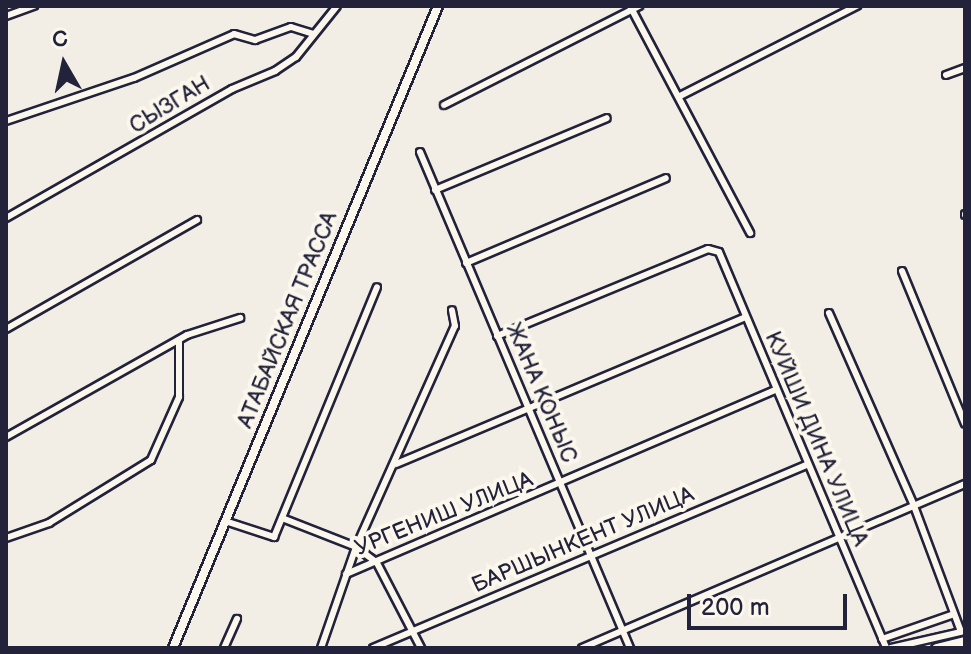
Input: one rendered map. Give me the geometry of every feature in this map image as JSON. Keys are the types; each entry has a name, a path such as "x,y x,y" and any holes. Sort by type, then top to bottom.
{"highway":[{"path":"936,648 964,635"}],"main road":[{"name":"АТАБАЙСКАЯ ТРАССА","path":"173,648 438,6"}],"street":[{"path":"6,16 34,6"},
{"name":"СЫЗГАН","path":"6,218 232,89 275,71 296,57 337,6"},
{"path":"444,105 639,6"},
{"path":"680,96 857,6"},
{"path":"631,8 750,233"},
{"path":"6,121 134,78 234,34 255,40 291,27 314,34"},
{"path":"946,75 965,68"},
{"path":"435,190 607,118"},
{"name":"ЖАНА КОНЫС","path":"420,152 630,648"},
{"path":"466,263 666,178"},
{"path":"6,329 197,220"},
{"name":"КУЙШИ ДИНА УЛИЦА","path":"497,336 711,248 719,252 806,465 888,648"},
{"path":"902,271 965,424"},
{"path":"225,521 267,539 274,537 377,287"},
{"path":"321,648 356,547 396,464 455,326 452,310"},
{"path":"829,313 914,506 964,635 888,648"},
{"path":"396,464 528,412 745,317"},
{"path":"6,437 179,340 240,318"},
{"path":"6,538 49,523 151,460 179,397 179,340"},
{"name":"УРГЕНИШ УЛИЦА","path":"346,574 561,486 775,390"},
{"name":"БАРШЫНКЕНТ УЛИЦА","path":"373,648 806,465"},
{"path":"582,648 839,541 965,484"},
{"path":"282,518 356,547 377,563 421,648"},
{"path":"882,639 954,614"},
{"path":"224,648 237,619"}]}
